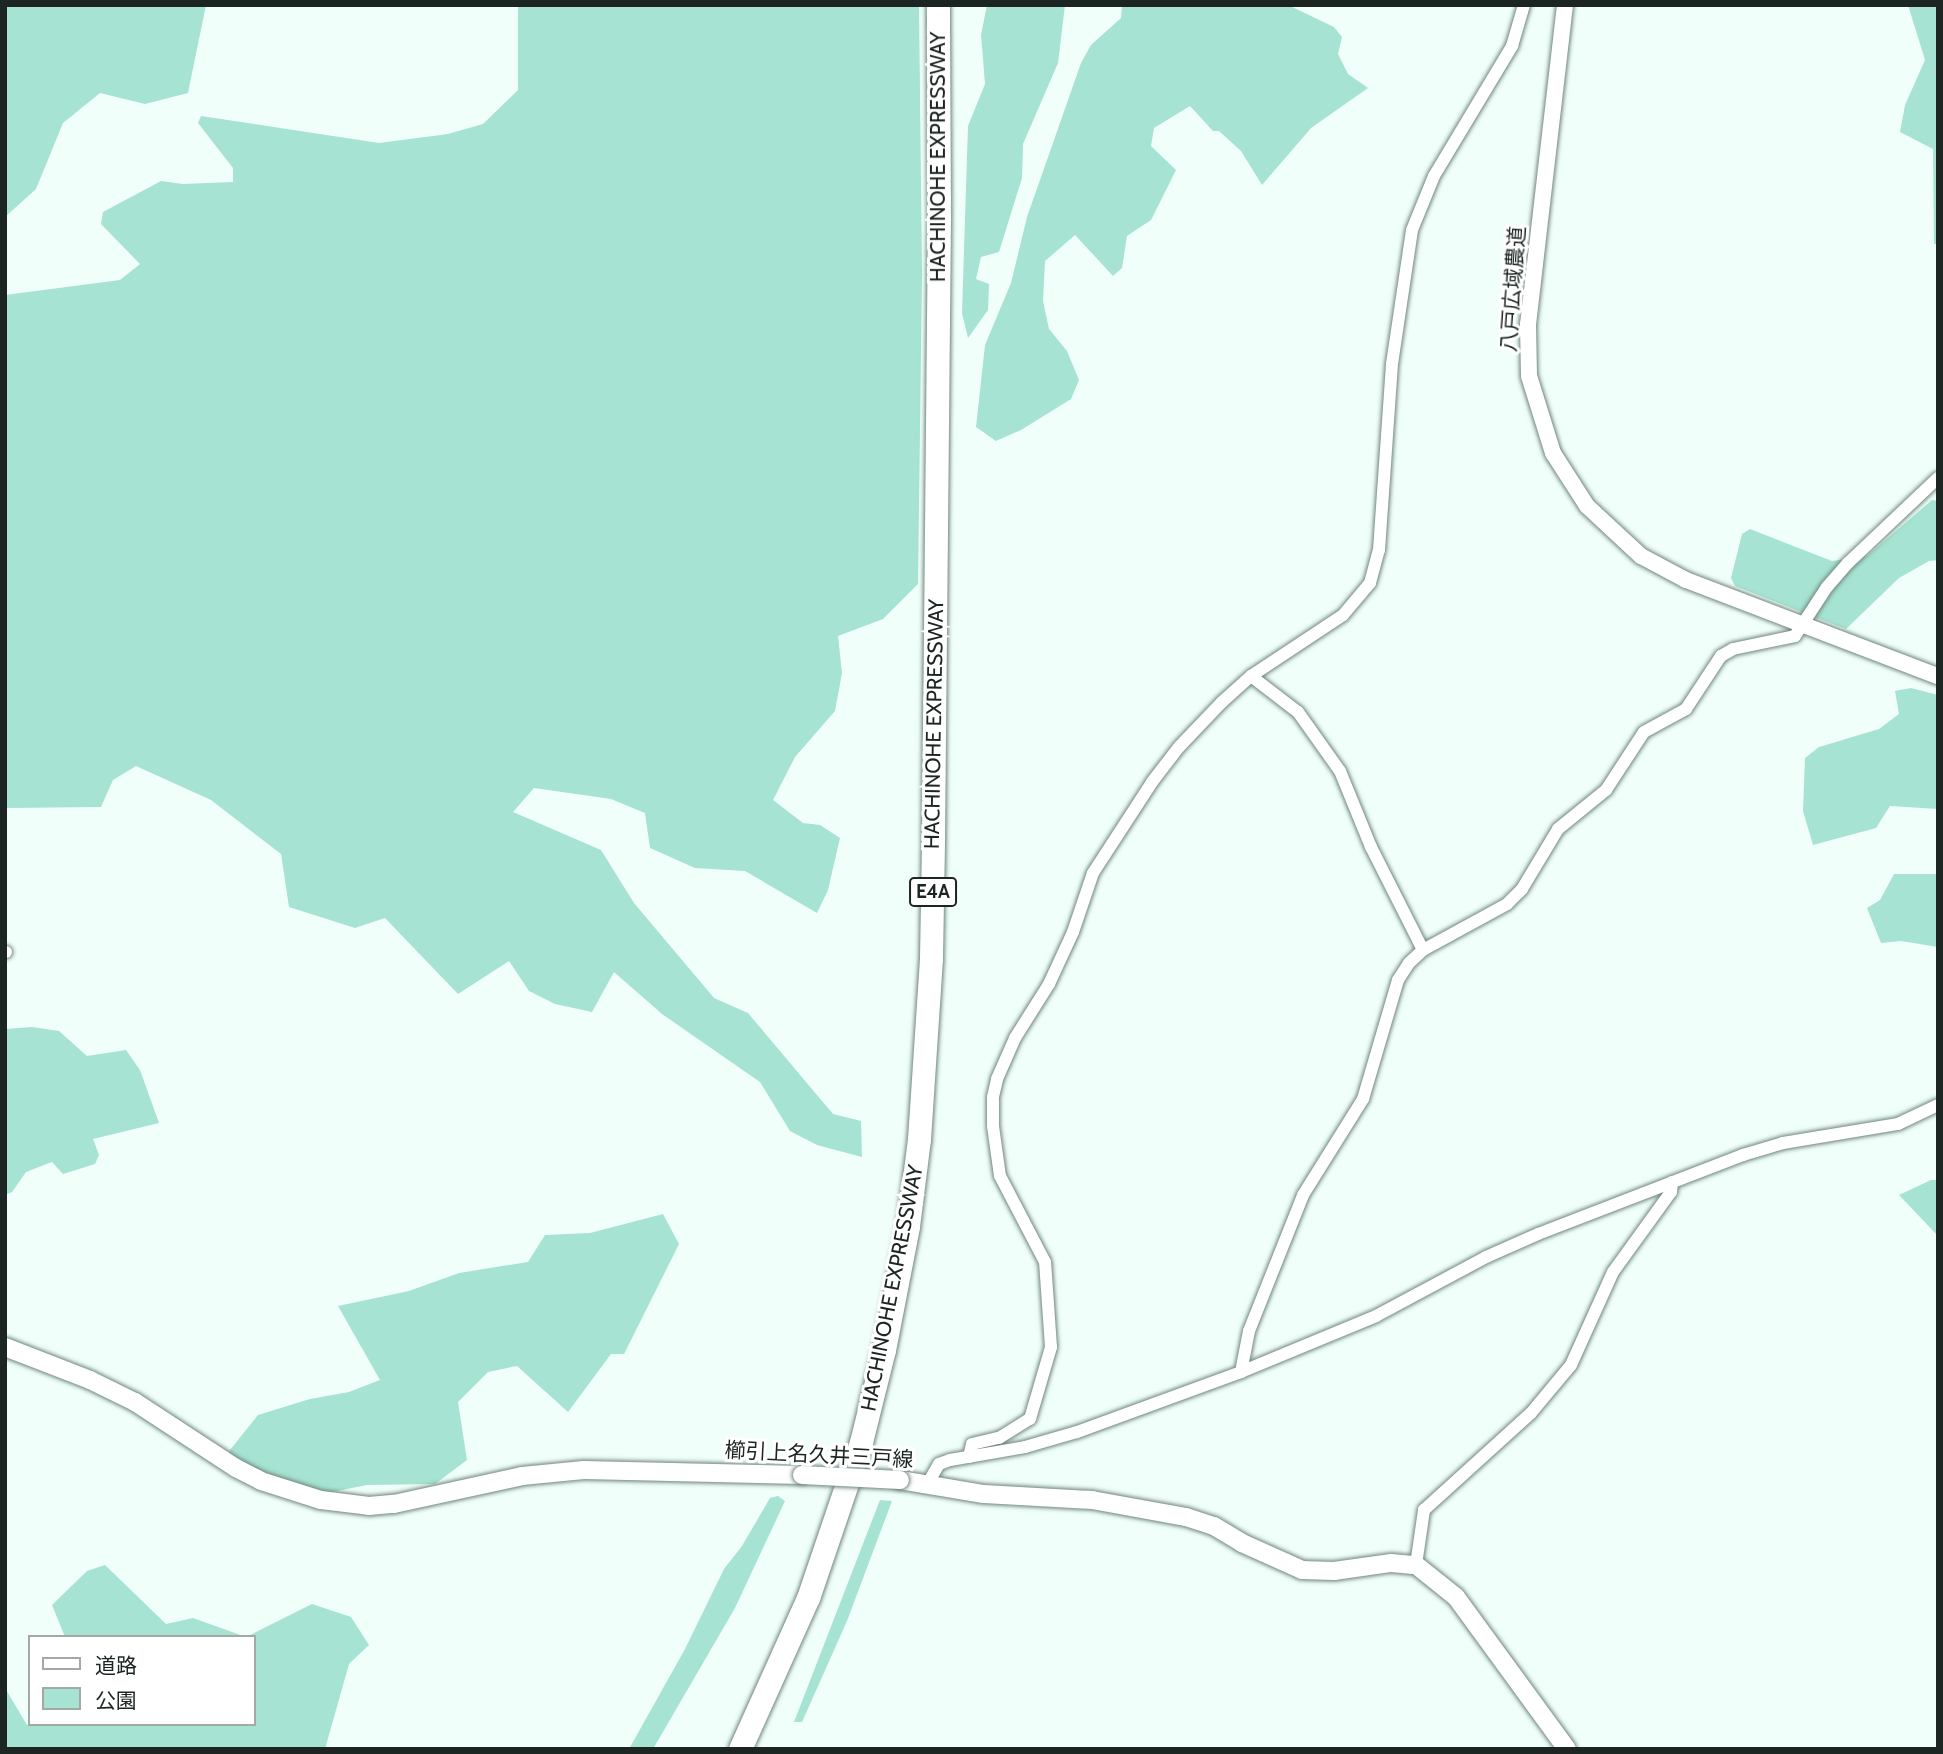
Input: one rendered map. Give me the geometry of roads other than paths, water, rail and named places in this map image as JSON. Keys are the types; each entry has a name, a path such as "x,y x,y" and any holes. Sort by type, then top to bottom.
{"highway":[{"name":"HACHINOHE EXPRESSWAY","path":"740,1749 808,1598 861,1442 884,1350 904,1251 919,1139 931,958 933,842 939,215 938,5"},
{"name":"HACHINOHE EXPRESSWAY","path":"751,1749 818,1601 873,1437 895,1351 918,1232 930,1141 942,960 944,855 951,5"}],"main road":[{"name":"櫛引上名久井三戸線","path":"5,1347 90,1380 135,1402 225,1461 261,1481 321,1500 369,1506 394,1504 522,1476 584,1471 802,1475 900,1480 973,1493 1093,1500 1186,1517 1214,1525 1242,1544 1302,1570 1334,1571 1391,1563 1416,1565"},
{"path":"1416,1565 1456,1597 1567,1749"}],"street":[{"path":"969,1457 972,1444 999,1438 1030,1419 1051,1347 1045,1262 1000,1176 993,1126 993,1097 997,1079 1015,1038 1049,984 1073,932 1093,873 1116,834 1179,747 1251,676 1343,615 1370,583 1376,570 1392,364 1406,254 1412,230 1434,176 1512,46 1524,5"},
{"name":"八戸広域農道","path":"1565,5 1528,324 1529,376 1549,442 1582,500 1602,524 1641,556 1686,580 1938,676"},
{"path":"1241,1372 1249,1331 1303,1195 1363,1099 1398,980 1423,950 1507,904 1522,889 1558,829 1606,790 1644,732 1686,709 1721,656 1748,645 1789,639 1848,563 1938,478"},
{"path":"1251,676 1298,712 1340,771 1371,847 1423,950"},
{"path":"928,1483 939,1464 1026,1447 1077,1432 1241,1372 1376,1316 1486,1257 1538,1234 1672,1182 1766,1147 1880,1129 1918,1116 1938,1105"},
{"path":"1416,1565 1424,1510 1531,1413 1571,1365 1613,1272 1671,1192 1672,1182"}]}
